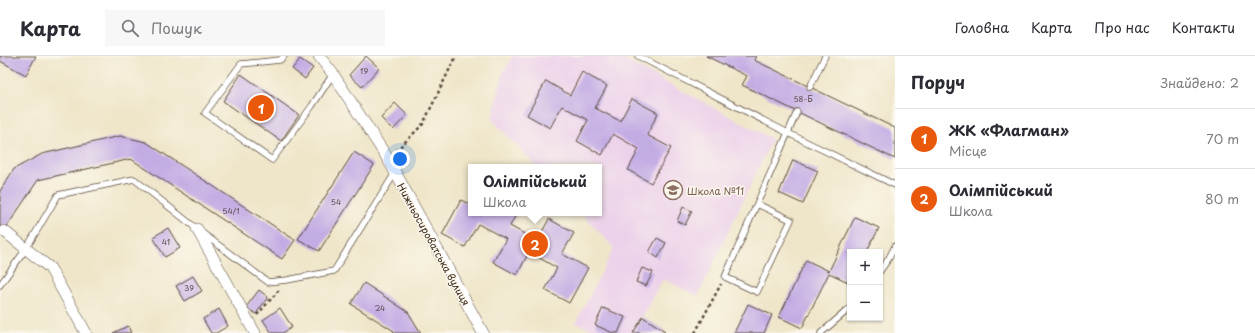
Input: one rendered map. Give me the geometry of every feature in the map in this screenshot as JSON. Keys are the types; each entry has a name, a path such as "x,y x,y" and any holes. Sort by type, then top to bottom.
{"street":[{"name":"Нижньосироватська вулиця","path":"319,56 333,74 388,159 484,333"},
{"path":"197,229 253,328"},
{"path":"4,231 50,268 86,333"}],"lane":[{"path":"284,56 280,60 241,64 205,113 272,160 312,106 333,74"},
{"path":"638,56 788,133 895,185"},
{"path":"810,87 825,56"},
{"path":"757,204 790,220 757,292 725,277 797,112"},
{"path":"0,285 26,249 58,195 134,179 197,229 268,282 334,271 395,174"},
{"path":"883,267 890,258 895,246"},
{"path":"821,333 847,311"}],"path":[{"path":"388,159 423,124 456,56"},
{"path":"695,333 725,277"},
{"path":"253,328 287,280"}],"shaded area":[{"name":"Школа №11","path":"512,56 617,56 772,139 698,296 663,279 633,333 600,333 576,323 614,248 584,216 602,216 602,164 534,164 492,119 503,73"}],"building":[{"path":"0,56 36,56 26,75 0,61"},
{"path":"366,56 379,68 362,87 349,75"},
{"path":"706,56 756,56 754,60 895,128 895,159 742,85 747,76"},
{"path":"300,59 313,68 305,79 292,69"},
{"path":"582,72 607,86 595,108 620,121 632,99 658,113 647,135 671,148 651,183 628,170 639,149 613,134 602,155 577,141 588,120 562,106 550,128 527,115 546,81 570,95"},
{"path":"241,74 299,115 281,141 223,101"},
{"path":"395,103 407,115 393,130 381,118"},
{"path":"120,136 146,142 295,240 282,259 131,159 38,180 0,237 0,191 14,169 42,154"},
{"path":"354,152 374,165 319,251 298,239"},
{"path":"793,160 818,171 803,204 779,193"},
{"path":"461,200 468,204 468,216 515,216 510,226 537,241 549,219 574,233 562,254 588,268 569,303 545,290 557,268 529,252 517,275 493,262 506,239 478,224 465,247 442,235"},
{"path":"683,207 692,211 685,225 677,221"},
{"path":"855,217 879,228 868,249 847,249 847,282 829,273 802,328 779,317 806,260 829,271"},
{"path":"168,228 180,248 165,257 153,237"},
{"path":"657,238 666,243 658,258 649,252"},
{"path":"642,268 653,272 646,286 636,282"},
{"path":"193,276 202,291 185,301 176,286"},
{"path":"364,283 408,312 421,333 393,333 394,331 351,304"},
{"path":"259,290 268,297 256,314 246,307"},
{"path":"748,304 772,315 764,333 734,333"},
{"path":"280,308 292,327 283,333 272,333 263,320"},
{"path":"603,308 625,317 618,333 613,333 595,325"},
{"path":"219,309 228,326 216,333 211,333 203,319"},
{"path":"643,317 665,331 663,333 633,333"},
{"path":"128,326 131,333 113,333"}],"place":[{"name":"ЖК «Флагман»","path":"261,108"},
{"name":"Школа №11","path":"673,190"},
{"name":"Олімпійський","path":"535,244"}]}
